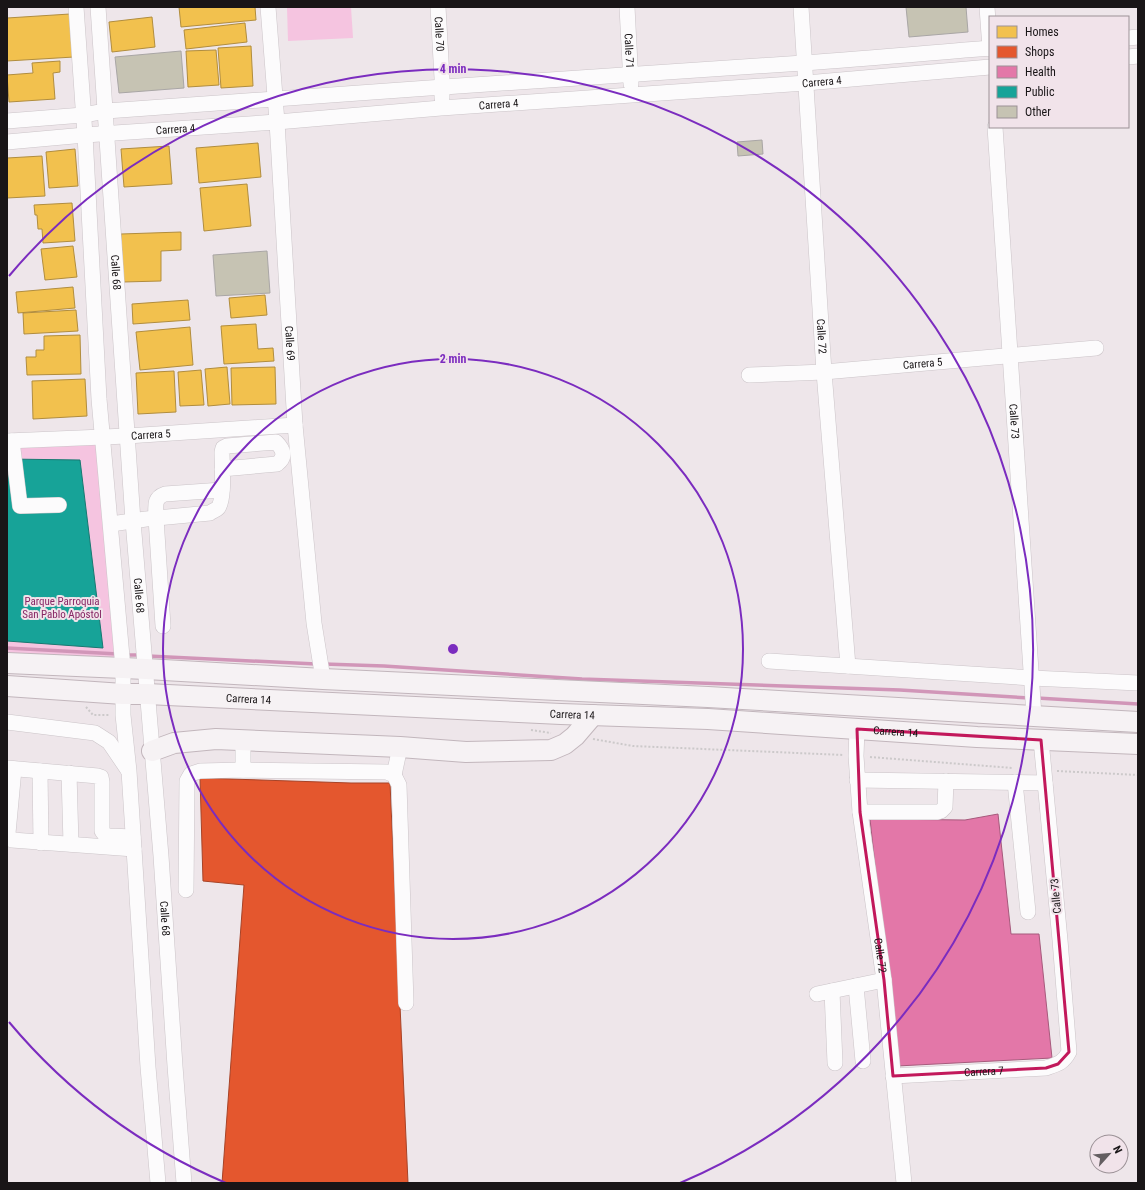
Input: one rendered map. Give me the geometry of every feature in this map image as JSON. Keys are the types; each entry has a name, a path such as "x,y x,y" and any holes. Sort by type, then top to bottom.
{"main road":[{"name":"Carrera 14","path":"7,663 146,662 708,697 1034,712 1138,722"},
{"name":"Carrera 14","path":"7,686 123,694 708,719 977,737 1138,744"},
{"path":"152,751 174,743 216,739 400,747 466,752 551,750 565,744 575,736 593,715"}],"street":[{"path":"76,7 98,392 111,524 122,662 123,716 129,771 148,1067 158,1183"},
{"name":"Calle 68","path":"98,7 134,521 161,856 184,1183"},
{"name":"Calle 69","path":"268,7 277,122 295,425 314,623 322,672"},
{"name":"Calle 70","path":"438,7 442,88 441,108"},
{"name":"Calle 71","path":"626,7 632,95"},
{"name":"Calle 72","path":"801,7 824,372 848,666"},
{"path":"987,7 989,35"},
{"name":"Carrera 4","path":"7,121 83,115 106,111 275,98 442,88 989,49"},
{"path":"901,74 903,55"},
{"name":"Carrera 4","path":"7,142 84,134 277,122 441,108 728,88 989,67"},
{"path":"724,68 728,88"},
{"name":"Calle 73","path":"995,128 1034,712"},
{"name":"Carrera 5","path":"749,375 824,372 1096,348"},
{"name":"Carrera 5","path":"10,441 128,436 295,425"},
{"path":"10,441 13,507 59,505"},
{"path":"111,524 210,513 218,508 221,501 222,469"},
{"path":"163,626 156,502 160,496 166,494 222,490"},
{"path":"769,661 848,666 1032,682 1138,683"},
{"path":"7,722 95,732 109,742 129,771"},
{"name":"Calle 72","path":"857,729 857,780 860,812 884,980 904,1183"},
{"path":"243,740 243,770"},
{"name":"Calle 73","path":"1041,740 1069,1052"},
{"path":"400,747 394,775 399,785 406,1003"},
{"path":"11,768 98,776 101,778 102,782 102,831 105,835 133,843 71,844 12,840 8,833 11,768"},
{"path":"186,890 187,781 191,774 200,771 243,770 387,772 394,775"},
{"path":"40,771 41,843"},
{"path":"69,773 71,844"},
{"path":"857,780 1045,783"},
{"path":"860,812 938,812 945,807 946,781"},
{"path":"1015,782 1028,912"},
{"path":"836,1063 824,992 884,980"},
{"path":"856,986 863,1061"},
{"name":"Carrera 7","path":"893,1076 1046,1068 1058,1064 1065,1059 1069,1052"},
{"path":"148,1067 175,1066"}],"highlighted area":[{"path":"857,729 1041,740 1069,1052 1058,1064 1046,1068 893,1076 884,980 860,812"}],"green space":[{"path":"287,7 351,7 353,38 288,41"},
{"name":"Parque Parroquia San Pablo Apóstol","path":"102,436 123,668 7,663 7,441"}],"building: Homes":[{"path":"179,7 255,7 256,20 181,27"},
{"path":"70,14 74,57 7,61 7,18"},
{"path":"152,17 155,47 112,52 109,22"},
{"path":"245,23 247,42 186,49 184,30"},
{"path":"251,46 253,86 221,88 218,48"},
{"path":"216,50 219,85 188,87 186,51"},
{"path":"60,61 60,72 53,73 55,99 9,102 7,75 33,73 32,63"},
{"path":"258,143 261,177 199,183 196,148"},
{"path":"169,146 172,184 124,187 121,149"},
{"path":"75,149 78,186 49,188 46,152"},
{"path":"42,156 45,196 7,198 7,158"},
{"path":"247,184 251,226 204,231 200,188"},
{"path":"72,203 75,241 43,243 42,229 38,229 37,215 35,215 34,205"},
{"path":"181,232 181,250 161,251 161,281 123,282 121,234"},
{"path":"73,246 77,277 45,280 41,249"},
{"path":"73,287 75,308 18,313 16,292"},
{"path":"265,295 267,315 231,318 229,298"},
{"path":"188,300 190,320 133,324 132,304"},
{"path":"76,310 78,331 24,334 23,313"},
{"path":"256,324 258,349 273,348 274,361 224,364 221,326"},
{"path":"190,327 193,365 140,370 136,332"},
{"path":"80,335 81,374 27,375 26,357 36,357 36,350 44,350 44,336"},
{"path":"227,367 230,404 208,406 205,369"},
{"path":"275,367 276,404 232,405 231,368"},
{"path":"201,370 204,405 180,406 178,372"},
{"path":"174,371 176,412 138,414 136,373"},
{"path":"85,379 87,416 33,419 32,381"}],"building: Shops":[{"path":"200,778 390,783 408,1183 222,1183 244,885 203,881"}],"building: Health":[{"path":"998,814 1011,934 1039,934 1052,1058 897,1066 870,819 965,820"}],"building: Public":[{"name":"Parque Parroquia San Pablo Apóstol","path":"7,459 80,460 103,648 7,641"}],"building: Other":[{"path":"906,7 966,7 968,32 909,37"},
{"path":"181,51 184,88 119,93 115,57"},
{"path":"762,140 763,154 738,156 737,142"},
{"path":"267,251 270,293 216,296 213,255"}],"waterway":[{"path":"7,648 118,654"},
{"path":"126,655 140,655"},
{"path":"148,656 316,664"},
{"path":"324,664 384,666 582,679 900,690 1029,698"},
{"path":"1037,698 1138,704"}]}
